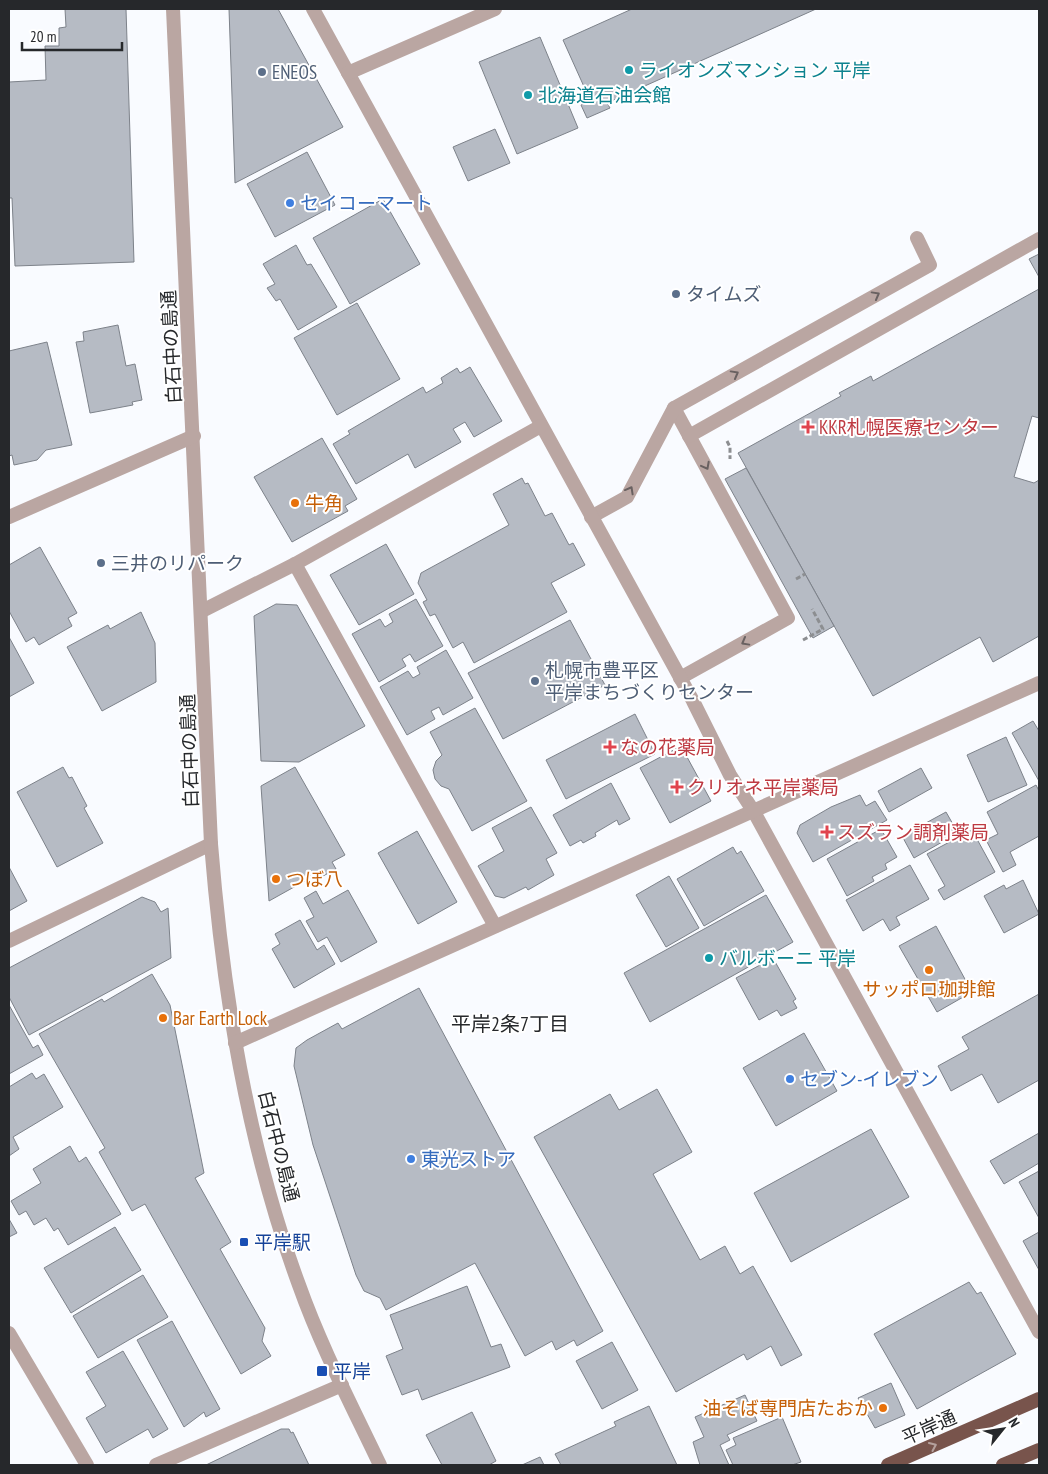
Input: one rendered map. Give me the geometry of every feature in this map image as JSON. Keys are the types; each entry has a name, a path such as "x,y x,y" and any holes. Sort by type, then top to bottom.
{"highway":[{"name":"平岸通","path":"888,1465 1039,1399"},
{"path":"1003,1465 1039,1450"}],"street":[{"name":"白石中の島通","path":"173,9 202,611 211,844 218,924 235,1043 263,1170 299,1286 342,1385 380,1465"},
{"path":"313,9 680,678 730,775 754,812 1039,1332"},
{"path":"348,73 495,9"},
{"path":"591,517 627,497 674,408 930,264 917,238"},
{"path":"689,436 1039,239"},
{"path":"674,408 788,618 680,678"},
{"path":"202,611 295,564 541,426"},
{"path":"9,517 194,436"},
{"path":"295,564 495,926"},
{"path":"235,1043 754,812 779,798 1039,684"},
{"path":"9,941 211,844"},
{"path":"9,1333 87,1465"},
{"path":"156,1465 342,1385"}],"path":[{"path":"796,579 805,574"}],"building":[{"path":"65,9 126,9 134,262 15,266 12,198 9,198 9,82 46,80 45,46 59,46 59,28 66,27"},
{"path":"229,9 278,9 343,127 235,183"},
{"name":"ライオンズマンション 平岸","path":"632,9 816,9 607,103 610,108 587,118 581,105 590,100 563,40"},
{"name":"北海道石油会館","path":"540,37 578,128 517,154 479,62"},
{"path":"495,129 510,163 468,181 453,147"},
{"path":"307,152 335,205 275,237 247,184"},
{"path":"383,199 420,264 350,304 313,238"},
{"path":"296,245 307,265 311,264 337,307 298,330 280,299 276,301 267,288 275,284 263,264"},
{"path":"1039,254 1039,277 1029,259"},
{"path":"1039,289 1039,418 1032,416 1014,477 1034,483 1039,480 1039,636 993,662 980,637 873,696 738,453 841,396 839,393 871,376 873,381"},
{"path":"357,303 400,379 337,415 294,338"},
{"path":"118,325 126,366 135,364 142,400 132,402 133,405 90,413 76,342 84,341 83,332"},
{"path":"47,342 72,445 46,450 37,460 14,465 12,455 9,456 9,351"},
{"path":"470,367 502,421 474,437 465,422 453,429 461,442 415,468 408,454 356,484 333,444 350,434 348,431 423,387 426,393 443,383 441,378 457,368 460,373"},
{"path":"322,438 357,499 345,506 348,511 292,542 254,477"},
{"path":"746,468 834,626 813,638 725,479"},
{"path":"522,478 525,484 528,483 545,516 552,513 569,545 573,543 585,565 551,583 567,612 474,663 463,642 453,648 435,614 430,616 423,602 427,600 418,583 421,573 509,525 493,494"},
{"path":"386,544 414,594 359,625 330,575"},
{"path":"40,547 77,613 68,618 72,626 39,645 34,637 26,642 9,611 9,565"},
{"path":"416,599 443,646 415,662 410,654 402,659 406,666 379,682 352,634 380,619 385,627 393,622 389,614"},
{"path":"276,604 297,605 365,726 299,762 261,761 254,616"},
{"path":"141,612 155,643 156,682 102,711 67,647 108,625 110,629"},
{"path":"570,620 605,685 503,739 468,673"},
{"path":"9,637 34,683 9,697"},
{"path":"446,650 473,698 443,715 439,707 431,711 435,719 407,735 380,687 408,671 413,678 420,674 417,667"},
{"path":"475,708 527,801 472,831 449,789 441,786 435,779 433,770 436,761 442,755 430,732"},
{"path":"635,714 655,754 566,799 546,760"},
{"path":"1033,721 1039,731 1039,781 1012,733"},
{"path":"1006,737 1027,785 988,802 967,755"},
{"path":"681,746 711,801 670,823 640,768"},
{"path":"63,767 69,778 72,777 87,806 84,808 103,843 57,867 17,792"},
{"path":"295,767 345,855 332,862 336,869 323,876 321,872 269,901 261,786"},
{"path":"921,768 932,788 889,812 878,791"},
{"path":"611,783 630,819 619,825 617,820 595,833 596,836 583,843 581,840 570,846 553,815"},
{"path":"1036,785 1039,791 1039,836 1010,852 1016,865 1003,872 986,840 998,834 987,812"},
{"path":"860,795 866,806 875,801 887,820 813,862 797,833 800,825 831,807"},
{"path":"531,807 557,853 546,859 554,875 528,890 526,887 504,898 495,896 478,866 504,851 492,828"},
{"path":"946,812 958,833 914,858 902,836"},
{"path":"881,829 897,857 885,864 887,869 872,877 874,881 847,896 827,859"},
{"path":"972,830 995,872 944,900 938,890 945,886 927,854"},
{"path":"417,831 457,902 418,924 378,853"},
{"path":"733,847 737,854 741,851 764,891 704,926 677,879"},
{"path":"910,865 929,899 896,917 900,925 890,931 883,919 863,931 846,900"},
{"path":"9,867 27,901 9,911"},
{"path":"669,876 699,928 666,947 636,895"},
{"path":"1023,880 1039,914 1004,933 984,896 1004,885 1006,889"},
{"path":"348,890 377,942 341,962 327,937 318,942 306,921 314,917 304,898 316,891 323,904"},
{"name":"バルボーニ 平岸","path":"766,895 793,942 650,1022 624,973"},
{"path":"142,897 155,902 161,912 168,908 171,958 29,1035 9,997 9,968"},
{"path":"300,920 317,950 324,945 335,964 294,988 272,949 280,944 275,934"},
{"path":"936,926 972,992 937,1012 899,946"},
{"path":"773,958 796,999 793,1001 797,1008 781,1016 777,1010 759,1020 736,978"},
{"path":"152,974 170,1005 204,1173 195,1178 231,1242 220,1249 265,1328 262,1341 271,1356 241,1374 145,1204 132,1211 99,1152 105,1148 39,1034 102,999 104,1002"},
{"path":"419,988 603,1331 577,1346 574,1340 556,1350 552,1341 525,1356 475,1263 386,1310 380,1298 364,1291 356,1275 313,1145 294,1066 296,1048 338,1023 342,1029"},
{"path":"1039,994 1039,1080 998,1103 982,1074 951,1091 938,1066 969,1049 962,1037"},
{"path":"9,1005 33,1048 38,1045 43,1055 9,1074"},
{"name":"セブン-イレブン","path":"804,1033 837,1091 776,1126 743,1068"},
{"path":"32,1073 36,1079 44,1074 63,1107 13,1137 19,1149 9,1156 9,1087"},
{"path":"657,1089 692,1152 653,1174 700,1260 725,1246 740,1274 753,1266 802,1355 781,1366 771,1346 747,1360 744,1354 676,1392 534,1137 610,1094 619,1110"},
{"path":"871,1129 909,1197 791,1262 754,1193"},
{"path":"1039,1133 1039,1163 1004,1184 990,1161"},
{"path":"70,1146 79,1162 86,1157 121,1214 68,1245 58,1228 54,1231 46,1218 34,1225 26,1211 19,1215 11,1201 41,1183 33,1169"},
{"path":"1039,1171 1039,1218 1019,1182"},
{"path":"9,1219 17,1233 9,1237"},
{"path":"115,1227 141,1270 71,1313 44,1268"},
{"path":"1039,1232 1039,1270 1023,1241"},
{"path":"143,1275 168,1317 98,1358 73,1316"},
{"path":"969,1282 977,1294 981,1292 1016,1354 917,1409 874,1334"},
{"path":"467,1286 491,1347 501,1344 510,1367 422,1400 418,1389 402,1395 386,1356 403,1349 390,1315"},
{"path":"172,1321 220,1409 206,1417 204,1412 184,1427 137,1340"},
{"path":"612,1342 638,1390 602,1409 576,1361"},
{"path":"123,1351 168,1429 153,1438 148,1429 106,1453 86,1418 106,1406 86,1372"},
{"path":"891,1383 905,1415 875,1428 858,1398"},
{"path":"745,1395 757,1421 727,1435 730,1440 720,1445 729,1465 700,1465 693,1442 704,1437 695,1417"},
{"path":"649,1406 677,1465 561,1465 555,1454 616,1426 614,1422"},
{"path":"472,1412 496,1461 489,1465 442,1465 426,1435"},
{"path":"782,1417 801,1462 792,1465 733,1465 726,1450 736,1445 733,1438"},
{"path":"281,1429 289,1429 291,1433 293,1432 309,1465 206,1465"},
{"path":"540,1457 544,1465 522,1465"}],"place":[{"name":"ライオンズマンション 平岸","path":"629,70"},
{"name":"ENEOS","path":"262,72"},
{"name":"北海道石油会館","path":"528,95"},
{"name":"セイコーマート","path":"290,203"},
{"name":"タイムズ","path":"676,294"},
{"name":"KKR札幌医療センター","path":"808,427"},
{"name":"牛角","path":"295,503"},
{"name":"三井のリパーク","path":"101,563"},
{"name":"札幌市豊平区 平岸まちづくりセンター","path":"535,681"},
{"name":"なの花薬局","path":"610,747"},
{"name":"クリオネ平岸薬局","path":"677,787"},
{"name":"スズラン調剤薬局","path":"827,832"},
{"name":"つぼ八","path":"276,879"},
{"name":"バルボーニ 平岸","path":"709,958"},
{"name":"サッポロ珈琲館","path":"929,970"},
{"name":"Bar Earth Lock","path":"163,1018"},
{"name":"セブン-イレブン","path":"790,1079"},
{"name":"東光ストア","path":"411,1159"},
{"name":"平岸駅","path":"244,1242"},
{"name":"平岸","path":"322,1371"},
{"name":"油そば専門店たおか","path":"883,1408"}],"district":[{"name":"平岸2条7丁目","path":"510,1024"}]}
